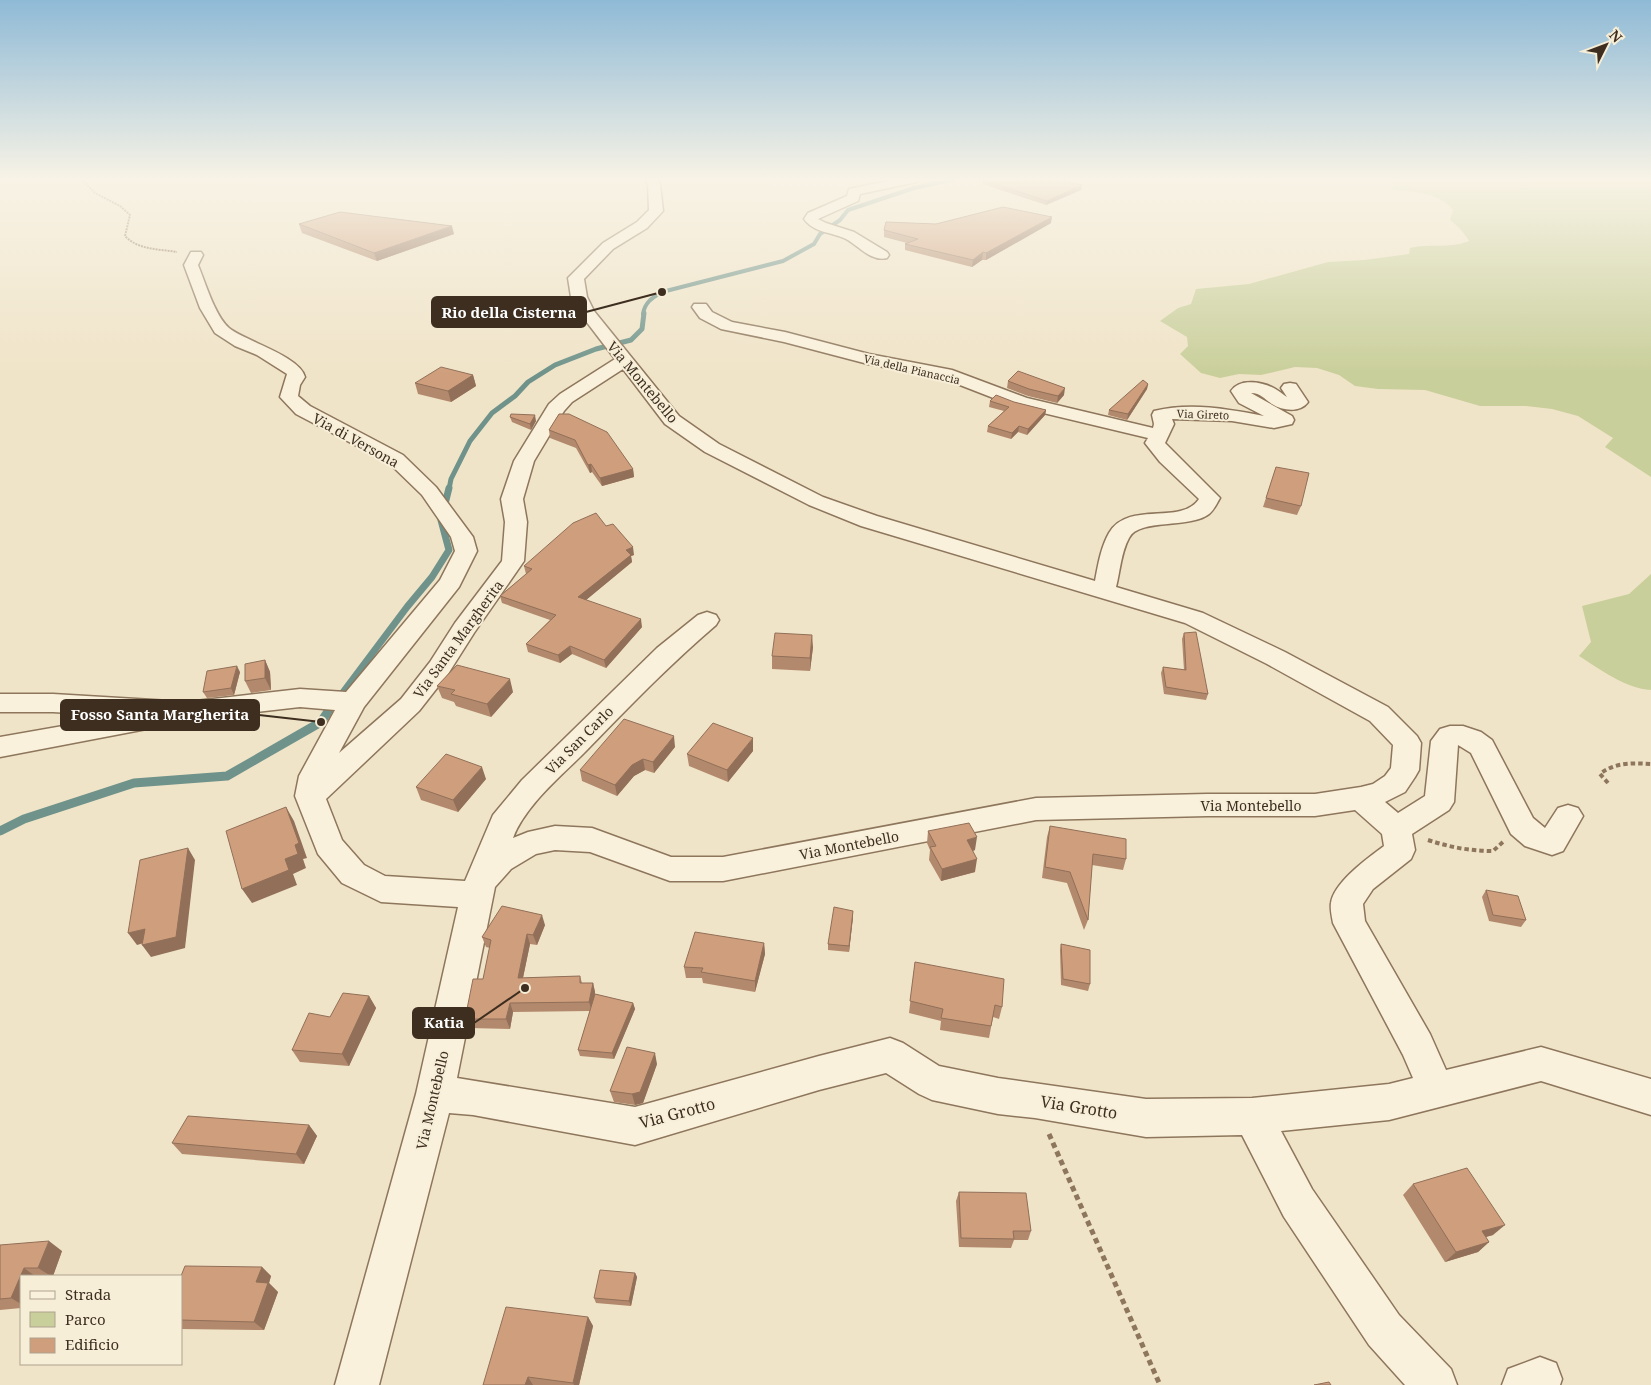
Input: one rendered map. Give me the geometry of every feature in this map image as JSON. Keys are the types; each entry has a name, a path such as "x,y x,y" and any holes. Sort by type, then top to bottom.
{"street":[{"name":"Via Montebello","path":"357,1385 436,1094 456,988 479,889 500,860 528,844 555,838 592,840 670,869 723,869 1036,809 1207,805 1315,805 1361,798 1382,792 1395,784 1405,770 1407,743 1379,714 1276,658 1194,618 869,521 816,501 712,448 672,420 617,350 579,297 576,278 612,244"},
{"path":"863,244 873,252 882,254"},
{"name":"Via di Versona","path":"194,258 191,265 208,308 221,330 241,342 263,351 295,372 296,377 291,385 289,397 303,410 396,459 429,491 462,537 466,551 451,582 339,701 313,776 310,796"},
{"name":"Via della Pianaccia","path":"700,307 706,314 727,326 785,337 868,359 946,374 1021,402 1158,435"},
{"name":"Via Santa Margherita","path":"310,796 410,705 439,668 464,628 513,561 516,522 512,499 524,461 556,408 617,350"},
{"name":"Via Gireto","path":"1158,435 1164,424 1161,416 1167,413 1235,416 1273,424 1281,422 1285,420 1245,399 1240,391 1247,388 1257,388 1270,393 1279,401 1296,405 1299,402 1290,388"},
{"path":"1104,590 1120,534 1131,525 1193,515 1207,507 1210,498 1167,458 1155,443 1158,435"},
{"name":"Via San Carlo","path":"479,889 504,823 532,788 666,654 707,620"},
{"path":"0,747 119,726 187,711 274,700 339,701"},
{"path":"0,704 53,703 187,711"},
{"path":"1396,828 1439,802 1445,741 1450,736 1455,735 1467,737 1482,747 1522,826 1536,838 1552,844 1568,816"},
{"path":"310,796 329,846 353,874 381,889 479,889"},
{"path":"1361,798 1396,828 1400,850 1362,880 1347,902 1349,923 1417,1046 1436,1090"},
{"name":"Via Grotto","path":"436,1094 473,1097 635,1126 819,1073 890,1055 932,1082 998,1096 1146,1118 1252,1116 1389,1102 1541,1064 1651,1097"},
{"path":"1252,1116 1298,1203 1378,1322 1435,1385"}],"path":[{"path":"134,244 185,253 194,258"},
{"path":"1608,783 1600,774 1605,768 1628,763 1651,764"},
{"path":"1396,828 1449,848 1493,851 1510,832 1512,815 1515,812"},
{"path":"1034,1100 1160,1385"}],"green space":[{"path":"1651,244 1651,477 1605,447 1613,438 1578,416 1552,409 1526,406 1480,406 1425,390 1378,389 1355,386 1339,375 1317,368 1295,367 1261,375 1239,374 1220,378 1201,373 1180,354 1188,346 1187,337 1160,321 1178,308 1191,304 1196,289 1249,284 1328,262 1364,260 1409,254 1410,248 1454,245"},
{"path":"1651,574 1651,690 1642,689 1623,682 1579,656 1591,642 1582,606 1629,594"}],"building":[{"path":"350,244 401,244 374,253"},
{"path":"905,244 1003,244 986,253 983,252 973,260"},
{"path":"441,367 473,375 448,391 415,383"},
{"path":"1018,371 1065,388 1058,396 1029,389 1008,381"},
{"path":"1143,380 1148,384 1128,414 1109,410"},
{"path":"996,395 1014,402 1046,410 1028,429 1019,426 1012,433 988,426 1009,407 990,401"},
{"path":"511,414 535,415 530,424 510,417"},
{"path":"559,414 569,414 607,432 633,469 600,478 591,464 588,465 575,440 549,430"},
{"path":"1276,467 1309,473 1301,506 1266,498"},
{"path":"596,513 606,526 613,524 633,547 626,550 631,555 578,597 641,619 604,660 570,646 558,655 526,644 556,615 500,596 532,569 524,566 573,523"},
{"path":"1196,632 1208,694 1166,687 1163,667 1186,670 1184,633"},
{"path":"775,633 812,635 810,658 772,656"},
{"path":"265,660 265,678 245,681 245,664"},
{"path":"457,665 510,679 487,704 451,694 455,690 437,686"},
{"path":"237,666 231,688 203,692 207,671"},
{"path":"624,719 674,736 653,762 643,759 632,765 615,785 580,770"},
{"path":"713,723 753,738 727,770 687,754"},
{"path":"446,754 482,767 453,800 416,787"},
{"path":"286,807 299,843 295,845 298,854 285,859 289,870 242,889 226,831"},
{"path":"969,823 977,837 967,840 977,859 942,869 930,847 936,846 928,831"},
{"path":"1050,826 1126,839 1126,859 1093,854 1088,920 1070,872 1045,867"},
{"path":"188,848 176,937 142,945 145,929 128,933 140,860"},
{"path":"1486,890 1518,896 1526,920 1493,915"},
{"path":"502,906 542,915 533,935 527,934 518,978 580,976 580,983 593,983 589,1002 510,1003 506,1019 465,1019 473,979 483,979 491,940 482,937"},
{"path":"834,907 853,911 849,946 828,944"},
{"path":"695,932 764,943 755,981 701,972 703,968 684,967"},
{"path":"1061,944 1090,950 1090,984 1063,979"},
{"path":"915,962 1004,979 1002,1007 995,1005 991,1026 941,1018 943,1009 910,1001"},
{"path":"343,993 369,996 342,1054 292,1050 309,1013 330,1017"},
{"path":"595,994 633,1003 612,1053 578,1050"},
{"path":"627,1047 655,1053 640,1092 632,1094 610,1091"},
{"path":"188,1116 309,1125 296,1154 172,1143"},
{"path":"1467,1168 1505,1225 1482,1231 1489,1242 1456,1252 1413,1184"},
{"path":"959,1192 1026,1193 1031,1231 1013,1231 1014,1239 961,1238"},
{"path":"49,1241 38,1268 24,1268 11,1298 0,1299 0,1245"},
{"path":"185,1266 262,1267 256,1282 268,1283 254,1322 182,1320 181,1275"},
{"path":"600,1270 635,1273 629,1301 594,1298"},
{"path":"506,1307 588,1317 573,1383 528,1377 525,1385 483,1385"},
{"path":"1329,1382 1331,1385 1314,1385"}],"waterway":[{"path":"643,314 647,303 662,292 783,261 814,244"},
{"path":"449,489 451,479 470,441 492,413 515,396 528,382 555,365 596,349 631,340 642,329 644,313"},
{"path":"326,715 407,607 432,577 449,550 441,520 449,488"},
{"path":"0,831 24,819 134,783 227,776 321,722 327,713"}],"place":[{"name":"Rio della Cisterna","path":"662,292"},
{"name":"Fosso Santa Margherita","path":"321,722"},
{"name":"Katia","path":"525,988"}]}
